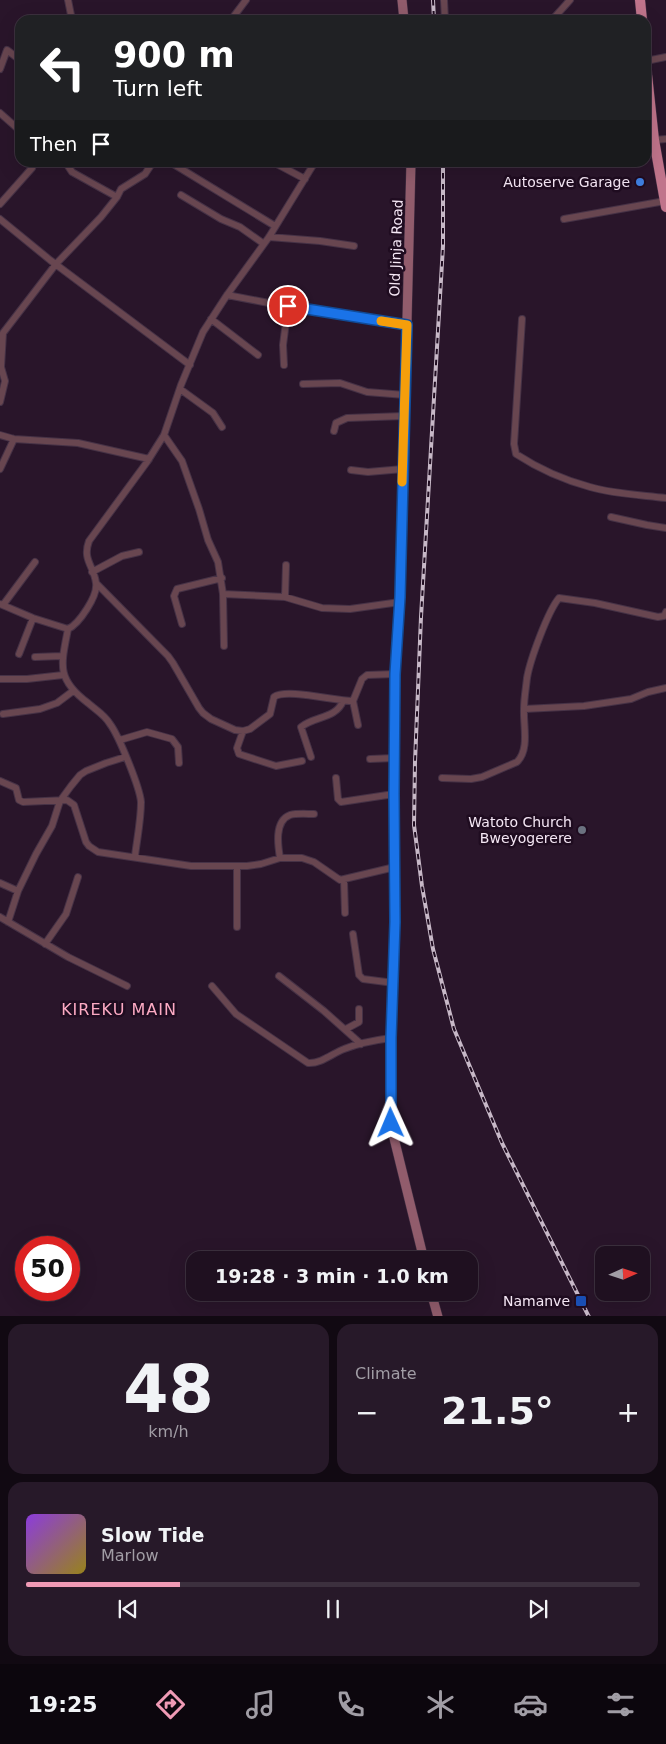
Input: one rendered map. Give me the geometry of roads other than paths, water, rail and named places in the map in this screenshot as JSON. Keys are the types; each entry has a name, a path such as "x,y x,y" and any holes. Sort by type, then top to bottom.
{"highway":[{"path":"640,0 642,15"},
{"path":"651,113 665,204"}],"main road":[{"path":"402,0 404,15"},
{"name":"Old Jinja Road","path":"411,167 400,602 395,674 394,983 391,1038 391,1123 422,1251"},
{"path":"434,1301 438,1316"}],"street":[{"path":"68,0 71,15"},
{"path":"236,14 246,0"},
{"path":"444,0 445,15"},
{"path":"556,15 570,0"},
{"path":"0,45 15,56"},
{"path":"0,69 7,50"},
{"path":"651,60 666,57"},
{"path":"0,113 15,126"},
{"path":"654,140 666,139"},
{"path":"69,167 72,172 117,197"},
{"path":"0,402 4,381 1,367 2,335 56,264 95,223 117,197 121,189 145,174 150,167"},
{"path":"178,167 275,226"},
{"path":"282,167 305,179"},
{"path":"312,167 264,244 211,318 203,332 180,389 164,435 149,459 89,541 86,556 97,584 173,663 203,713 236,730 244,731 250,729 270,714 274,697 278,694 353,701"},
{"path":"0,204 32,168"},
{"path":"181,195 221,220 240,227 264,244"},
{"path":"564,219 665,204"},
{"path":"0,219 56,264 190,365"},
{"path":"268,237 354,246"},
{"path":"227,295 407,325"},
{"path":"284,365 282,345 288,306"},
{"path":"211,318 258,355"},
{"path":"522,319 514,444 516,454 547,472 590,488 666,498"},
{"path":"303,384 340,383 367,392 405,395"},
{"path":"180,389 213,414 222,427"},
{"path":"334,431 336,423 347,418 404,416"},
{"path":"0,435 14,439 78,443 149,459"},
{"path":"164,435 182,461 208,540 217,557 222,578 224,646"},
{"path":"0,468 14,439"},
{"path":"351,470 368,472 403,470"},
{"path":"611,517 666,528"},
{"path":"92,572 122,556 139,552"},
{"path":"35,562 1,605 68,629"},
{"path":"285,597 286,565"},
{"path":"182,624 174,596 177,590 222,578"},
{"path":"97,584 92,600 86,610 72,627 68,629 62,656 63,675 66,683 73,691 103,715 120,740 140,800 135,856"},
{"path":"223,594 285,597 322,608 350,609 400,602"},
{"path":"442,778 482,777 517,762 522,755 525,736 524,709 530,666 540,635 559,598 583,601 658,617 664,616 666,612"},
{"path":"19,654 33,618"},
{"path":"35,657 62,656"},
{"path":"358,725 353,701 362,679 367,675 395,674"},
{"path":"0,679 27,679 63,675"},
{"path":"524,709 584,706 631,699 648,692 666,688"},
{"path":"2,714 40,709 57,703 73,691"},
{"path":"311,757 301,727 334,712 342,705 343,701"},
{"path":"244,731 237,748 239,754 276,766 302,760"},
{"path":"120,740 147,732 172,739 178,747 179,763"},
{"path":"8,922 18,891 52,826 60,801 80,775 125,757"},
{"path":"370,759 394,758"},
{"path":"336,778 338,799 341,802 345,803 394,794"},
{"path":"0,781 16,788 19,800 23,802 67,800 74,805 86,842 93,849 102,852 135,856 176,865 237,866 261,864 280,858 294,857 308,859 340,880 395,867"},
{"path":"280,858 278,843 280,828 284,819 291,815 314,814"},
{"path":"237,866 237,927"},
{"path":"45,944 66,914 78,877"},
{"path":"344,880 346,914"},
{"path":"0,883 18,891"},
{"path":"0,916 45,944 127,986"},
{"path":"353,934 359,975 363,979 394,983"},
{"path":"279,976 346,1029 361,1044"},
{"path":"212,986 236,1014 308,1063 313,1063 345,1048 391,1038"},
{"path":"346,1029 359,1022 359,1009"}],"railway":[{"path":"433,0 434,15"},
{"path":"443,167 443,246 421,617 414,825 433,949 454,1029 502,1143 588,1316"}],"place":[{"name":"Autoserve Garage","path":"640,182"},
{"name":"Watoto Church Bweyogerere","path":"582,830"},
{"name":"Namanve","path":"581,1301"}],"district":[{"name":"KIREKU MAIN","path":"119,1009"}]}
